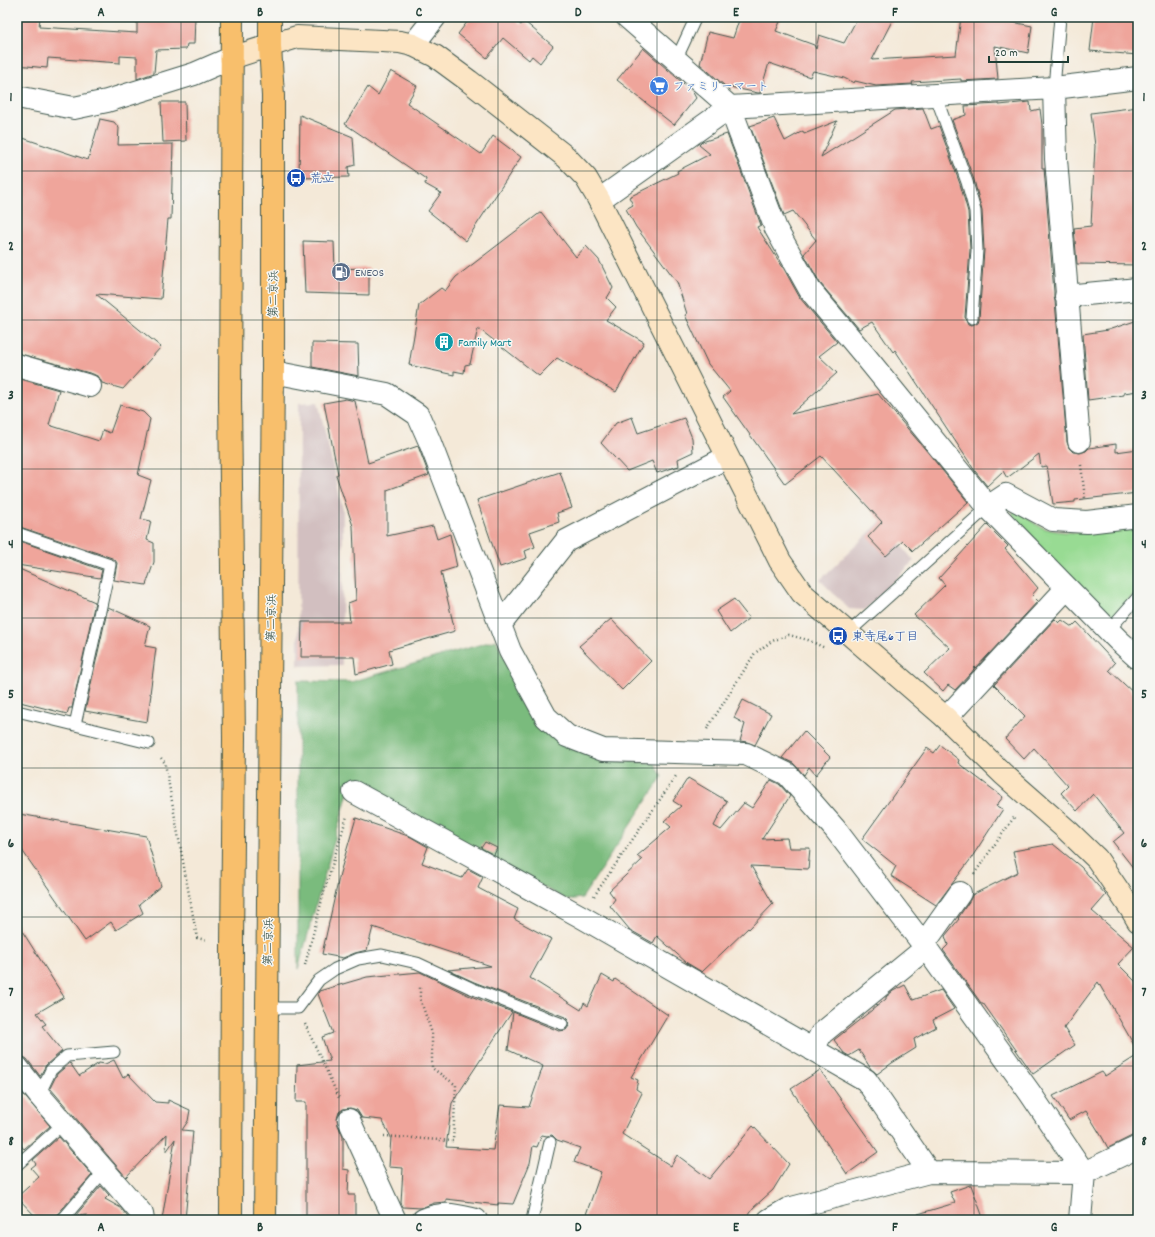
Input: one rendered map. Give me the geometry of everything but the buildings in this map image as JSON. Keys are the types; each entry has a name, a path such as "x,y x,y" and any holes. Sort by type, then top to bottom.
{"highway":[{"path":"231,1220 234,738 230,399 232,17"},
{"name":"第二京浜","path":"265,1220 273,372 273,96 270,17"}],"street":[{"path":"413,45 435,17"},
{"path":"627,17 730,107 776,229 810,290 988,507 1108,631 1138,658"},
{"path":"17,97 74,108 107,101 194,74 231,58 297,37 400,42 413,45 435,56 566,157 586,178 599,200 727,458 780,561 802,593 946,718 1003,774 1068,831 1097,859 1136,911"},
{"path":"599,200 730,107 1054,88 1138,78"},
{"path":"1054,88 1056,159 1079,441"},
{"path":"1066,296 1138,289"},
{"path":"17,365 90,386"},
{"path":"273,372 386,394 418,415 510,651 546,717 567,736 603,750 746,754 786,774 835,829 924,946 1030,1093 1084,1173 1080,1220"},
{"path":"500,625 566,541 727,458"},
{"path":"988,507 1006,495 1053,520 1087,522 1138,516"},
{"path":"946,718 1067,588"},
{"path":"354,792 580,916 866,1080 929,1172"},
{"path":"813,1050 820,1034 924,946 960,893"},
{"path":"17,1067 39,1095 142,1214 143,1220"},
{"path":"352,1127 395,1220"},
{"path":"769,1220 788,1209 929,1172 1084,1173 1138,1147"},
{"path":"423,1220 430,1217 449,1214 476,1220"}],"lane":[{"path":"676,60 696,17"},
{"path":"1054,88 1060,17"},
{"path":"935,94 967,182 975,211 977,250 972,318"},
{"path":"848,633 988,507"},
{"path":"17,533 110,565 75,725"},
{"path":"1108,631 1138,597"},
{"path":"17,711 149,743"},
{"path":"267,1008 298,1008 319,980 335,969 358,959 382,955 416,963 471,988 562,1024"},
{"path":"39,1095 52,1070 67,1056 114,1052"},
{"path":"17,1165 64,1123"},
{"path":"532,1220 550,1142"},
{"path":"62,1220 105,1170"}],"path":[{"path":"1079,441 1087,522"},
{"path":"149,743 165,763 197,938"},
{"path":"305,966 324,892 354,792"},
{"path":"960,893 1018,812"},
{"path":"305,1023 352,1127 453,1141 456,1085 432,1068 432,1034 420,999"}],"shaded area":[{"path":"318,402 343,510 342,665 298,666 299,403"},
{"path":"881,521 914,561 865,610 849,609 820,580"}],"green space":[{"path":"1016,509 1041,527 1064,532 1089,532 1138,526 1138,590 1110,619 1065,575 1012,514"},
{"path":"496,640 527,704 623,761 655,763 662,777 582,898 567,900 351,782 298,969 298,681 351,682"}],"place":[{"name":"ファミリーマート","path":"659,86"},
{"name":"荒立","path":"296,178"},
{"name":"ENEOS","path":"341,272"},
{"name":"Family Mart","path":"444,342"},
{"name":"東寺尾6丁目","path":"838,636"}]}
